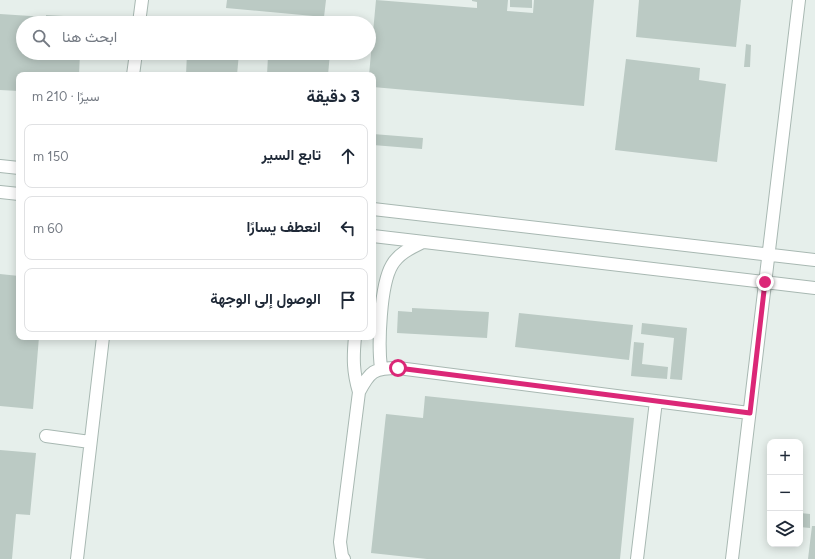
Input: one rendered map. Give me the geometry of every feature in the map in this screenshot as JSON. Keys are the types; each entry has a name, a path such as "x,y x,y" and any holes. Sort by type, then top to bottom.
{"lane":[{"path":"140,16 142,0"},
{"path":"732,559 799,0"},
{"path":"133,72 135,60"},
{"path":"0,166 16,168"},
{"path":"0,192 16,194"},
{"path":"376,209 815,260"},
{"path":"376,236 815,288"},
{"path":"381,368 379,344 385,285 392,266 405,250 424,242"},
{"path":"77,559 103,340"},
{"path":"355,340 353,363 354,378 359,392"},
{"path":"344,559 342,556 340,542 359,392 367,377 381,368 398,368 750,413"},
{"path":"638,559 656,401"},
{"path":"46,436 90,442"}],"building":[{"path":"227,0 326,0 324,16 226,8"},
{"path":"376,0 477,8 477,2 472,0 508,0 507,11 533,13 534,0 594,0 584,106 376,87 376,72 369,72 370,60 376,60 376,16 375,16"},
{"path":"510,0 532,0 532,8 510,7"},
{"path":"639,0 741,0 736,47 636,37"},
{"path":"0,14 31,16 16,16 16,60 80,60 79,72 16,72 16,91 0,90"},
{"path":"746,44 751,45 750,67 744,67"},
{"path":"626,59 700,68 699,80 726,84 717,162 615,150"},
{"path":"187,60 238,60 237,72 186,72"},
{"path":"268,60 329,60 328,72 267,72"},
{"path":"376,134 423,138 422,149 376,145"},
{"path":"0,274 16,276 16,340 39,340 33,409 0,406"},
{"path":"412,308 489,312 487,338 397,333 398,311 412,312"},
{"path":"519,313 633,325 629,360 515,347"},
{"path":"642,323 687,328 682,380 670,379 674,338 641,334"},
{"path":"634,342 644,343 642,364 668,367 667,379 631,376"},
{"path":"425,396 634,418 620,559 427,559 371,553 386,414 423,418"},
{"path":"0,450 36,453 30,515 16,514 12,559 0,559"},
{"path":"803,513 810,514 810,528 803,527"},
{"path":"812,526 815,526 815,559 808,559"}],"route":[{"path":"398,368 750,413 765,282"}]}
